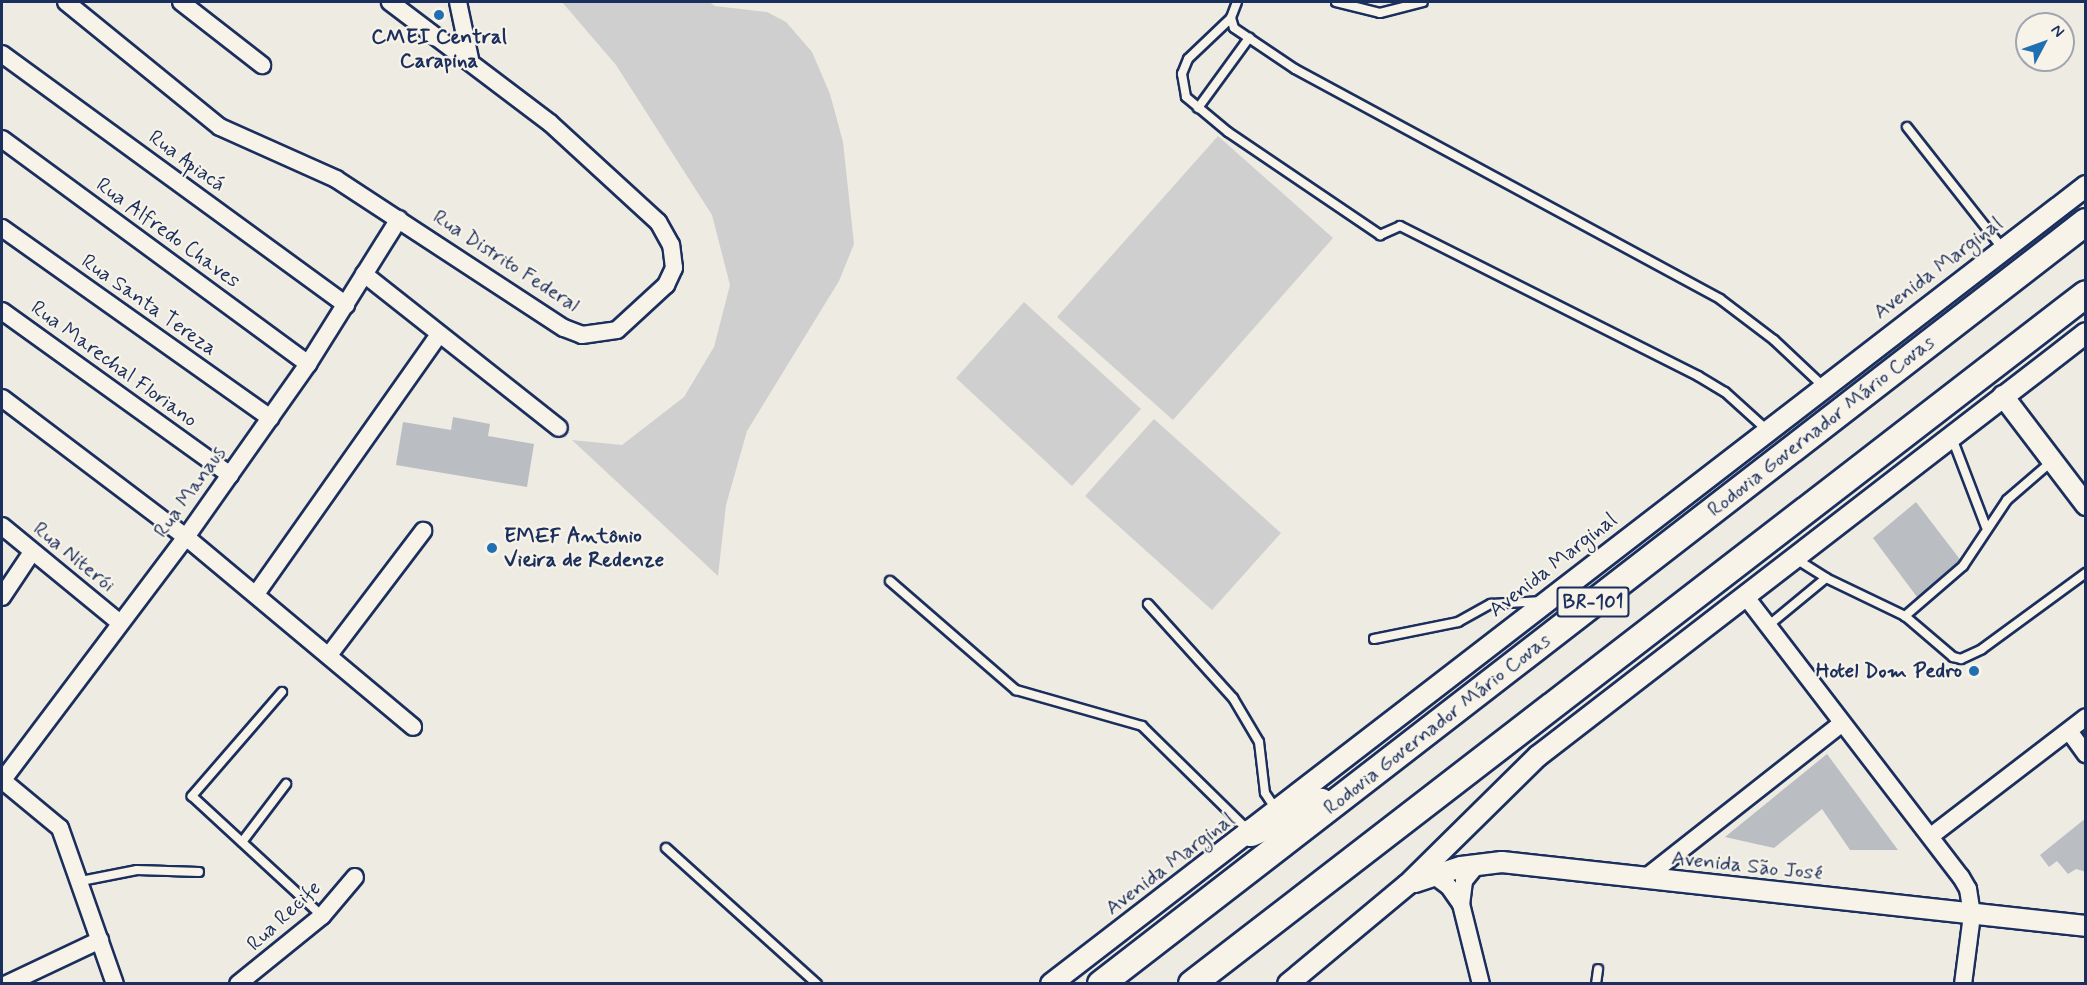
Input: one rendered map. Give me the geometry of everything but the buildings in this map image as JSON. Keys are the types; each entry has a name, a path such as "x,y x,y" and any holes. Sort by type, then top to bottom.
{"main road":[{"name":"Rodovia Governador Mário Covas","path":"1101,984 2085,222"},
{"name":"BR-101","path":"1192,984 2085,294"},
{"path":"1251,833 1360,784"}],"street":[{"name":"Rua Distrito Federal","path":"66,2 84,7 220,127 336,179 564,328 582,335 617,330 666,285 674,267 671,245 658,222 550,123 470,59 390,2"},
{"path":"181,2 262,65"},
{"path":"458,2 470,59"},
{"name":"Rua Apiacá","path":"2,54 346,305"},
{"name":"Rua Alfredo Chaves","path":"2,139 308,364"},
{"name":"Avenida Marginal","path":"1051,984 1251,833 1544,601 2085,186"},
{"name":"Rua Manaus","path":"2,781 230,475 308,364 399,219"},
{"name":"Rua Santa Tereza","path":"2,228 270,418"},
{"path":"364,274 559,428"},
{"name":"Rua Marechal Floriano","path":"2,311 230,475"},
{"path":"1288,984 1407,885 1538,756 2085,333"},
{"path":"256,594 439,335"},
{"path":"2003,396 2050,462 2085,505"},
{"path":"2,398 186,537 412,727"},
{"name":"Rua Niterói","path":"2,526 119,622"},
{"path":"329,655 423,531"},
{"path":"2,597 32,552"},
{"path":"1746,597 1931,836 1968,889 1972,915 1963,984"},
{"path":"1931,836 2085,717"},
{"path":"1644,879 1842,723"},
{"path":"2068,731 2085,754"},
{"path":"2,781 60,828 81,881 115,984"},
{"name":"Avenida São José","path":"1407,885 1432,874 1503,862 2085,926"},
{"path":"1461,904 1464,881 1476,866"},
{"path":"1432,874 1449,887 1461,904 1481,984"},
{"name":"Rua Recife","path":"238,984 322,916 355,877"},
{"path":"7,984 100,940"}],"lane":[{"path":"1237,2 1231,18 1188,58 1182,74 1186,97 1198,108 1380,235 1400,226 1698,376 1725,392 1767,430"},
{"path":"1336,2 1380,14 1423,2"},
{"path":"1231,18 1234,28 1334,93 1720,299 1774,340 1823,386"},
{"path":"1198,108 1249,38"},
{"path":"1907,128 2003,249"},
{"path":"1952,437 1986,527"},
{"path":"1905,616 1963,566 1986,527 2007,500 2050,462"},
{"path":"1796,558 1826,579 1905,616 1961,659 1982,649 2085,573"},
{"path":"1769,625 1826,579"},
{"path":"891,580 1016,690 1142,726 1251,833"},
{"path":"1374,639 1458,622 1491,604 1544,601"},
{"path":"1148,604 1233,698 1259,742 1265,793 1278,812"},
{"path":"282,692 192,796 322,916"},
{"path":"242,842 286,784"},
{"path":"666,848 817,984"},
{"path":"81,881 137,870 199,872"},
{"path":"1596,984 1598,969"}],"shaded area":[{"path":"562,2 709,2 715,6 767,12 786,22 812,52 830,94 843,142 854,244 839,281 747,431 726,505 718,576 572,440 622,445 684,397 714,347 730,285 712,215 616,65"},
{"path":"1218,136 1333,238 1173,420 1057,317"},
{"path":"1024,302 1141,409 1072,486 956,378"},
{"path":"1154,419 1281,533 1212,610 1085,496"}],"place":[{"name":"CMEI Central Carapina","path":"439,15"},
{"name":"EMEF Antônio Vieira de Redenze","path":"492,548"},
{"name":"Hotel Dom Pedro","path":"1974,671"}]}
